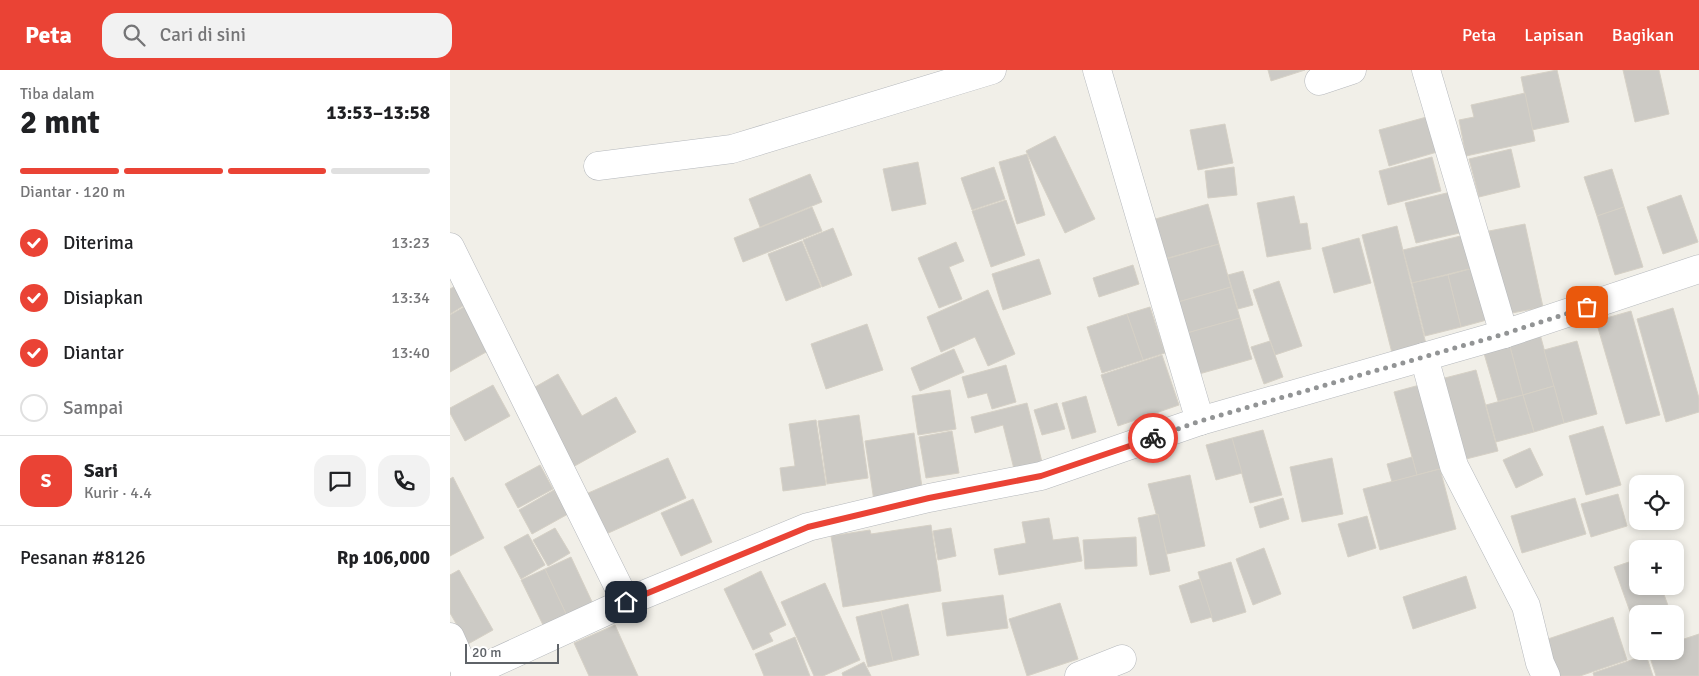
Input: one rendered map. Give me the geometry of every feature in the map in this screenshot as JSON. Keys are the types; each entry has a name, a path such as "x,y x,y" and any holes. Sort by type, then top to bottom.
{"street":[{"path":"598,166 732,149 992,70"},
{"path":"1097,70 1200,421"},
{"path":"1319,81 1352,70"},
{"path":"1426,70 1504,334"},
{"path":"450,247 626,602"},
{"path":"450,637 477,673 626,602 723,560 808,527 929,498 1041,476 1200,421 1504,334 1699,269"},
{"path":"1424,357 1454,466 1526,606 1540,663 1546,676"},
{"path":"1079,676 1122,659"}],"building":[{"path":"1268,70 1305,70 1271,81"},
{"path":"1557,70 1569,122 1532,130 1521,77"},
{"path":"1623,70 1659,70 1669,114 1635,122"},
{"path":"1525,93 1535,141 1466,156 1459,120 1474,117 1471,105"},
{"path":"1434,115 1444,150 1389,166 1379,130"},
{"path":"1225,124 1233,163 1198,170 1190,130"},
{"path":"1055,136 1095,219 1065,233 1026,151"},
{"path":"1511,149 1520,187 1479,197 1469,159"},
{"path":"1027,154 1045,215 1017,224 999,162"},
{"path":"1432,157 1441,191 1388,205 1379,171"},
{"path":"918,162 926,204 892,211 883,169"},
{"path":"994,167 1005,199 972,210 961,178"},
{"path":"1234,167 1237,195 1208,198 1205,171"},
{"path":"1612,169 1624,207 1597,216 1584,177"},
{"path":"810,174 822,202 760,227 749,199"},
{"path":"1455,191 1464,232 1416,243 1405,203"},
{"path":"1681,195 1698,242 1663,254 1647,207"},
{"path":"1294,196 1300,224 1307,223 1311,249 1267,257 1257,203"},
{"path":"1006,200 1025,255 991,267 972,211"},
{"path":"1208,204 1219,244 1157,261 1145,222"},
{"path":"812,207 822,231 743,262 734,238"},
{"path":"1624,207 1643,267 1615,275 1597,216"},
{"path":"1525,224 1543,307 1507,314 1489,231"},
{"path":"1397,226 1426,344 1392,353 1362,235"},
{"path":"833,228 852,275 822,287 803,240"},
{"path":"1473,233 1481,266 1412,283 1403,250"},
{"path":"1359,238 1371,283 1334,293 1322,248"},
{"path":"802,241 821,287 786,301 768,254"},
{"path":"956,242 964,261 949,267 962,299 939,308 918,258"},
{"path":"1219,244 1231,287 1178,302 1166,259"},
{"path":"1039,259 1051,294 1003,310 992,274"},
{"path":"1133,265 1139,284 1099,297 1093,278"},
{"path":"1481,266 1494,318 1461,327 1448,275"},
{"path":"1243,271 1253,305 1238,309 1228,275"},
{"path":"1448,275 1461,327 1425,336 1412,283"},
{"path":"1279,281 1302,346 1275,355 1253,290"},
{"path":"457,285 468,303 450,314 450,289"},
{"path":"1231,287 1240,318 1187,333 1178,302"},
{"path":"988,290 1015,354 988,366 975,337 941,352 927,317"},
{"path":"464,307 488,351 450,372 450,315"},
{"path":"1150,307 1165,353 1143,360 1127,314"},
{"path":"1673,308 1699,398 1699,412 1666,422 1637,319"},
{"path":"1631,311 1660,415 1626,424 1596,321"},
{"path":"1127,314 1143,360 1102,373 1087,327"},
{"path":"1240,318 1252,359 1199,374 1187,333"},
{"path":"867,324 883,370 826,389 811,344"},
{"path":"1540,334 1554,386 1523,395 1509,343"},
{"path":"1270,341 1283,377 1264,384 1251,347"},
{"path":"1577,341 1597,414 1564,423 1544,350"},
{"path":"1509,343 1523,395 1498,401 1483,350"},
{"path":"954,349 964,372 920,391 911,368"},
{"path":"1162,355 1179,405 1118,426 1101,375"},
{"path":"1006,365 1016,402 992,409 987,393 968,398 962,377"},
{"path":"1476,370 1498,451 1458,461 1437,380"},
{"path":"558,374 582,416 616,397 636,432 571,468 528,391"},
{"path":"1427,383 1450,466 1417,475 1394,392"},
{"path":"493,385 510,416 465,441 450,413 450,408"},
{"path":"1554,386 1564,423 1534,432 1523,395"},
{"path":"950,390 956,429 918,435 912,396"},
{"path":"1523,395 1534,432 1496,442 1486,405"},
{"path":"1086,396 1096,432 1072,439 1062,403"},
{"path":"1027,403 1043,466 1015,473 1003,425 975,433 971,417"},
{"path":"1057,403 1065,429 1042,435 1034,410"},
{"path":"859,415 868,478 827,484 818,421"},
{"path":"816,420 826,485 783,491 780,468 795,466 789,424"},
{"path":"1603,426 1621,485 1586,495 1569,436"},
{"path":"1263,430 1282,495 1250,503 1232,438"},
{"path":"952,431 959,473 926,478 919,437"},
{"path":"914,433 923,494 874,501 865,441"},
{"path":"1232,438 1242,473 1216,480 1206,445"},
{"path":"1530,448 1543,475 1516,488 1503,460"},
{"path":"1412,457 1417,475 1392,482 1387,464"},
{"path":"668,458 686,498 604,535 586,494"},
{"path":"1332,458 1343,514 1302,522 1290,467"},
{"path":"540,465 553,489 518,508 505,484"},
{"path":"1440,469 1456,529 1380,550 1363,489"},
{"path":"1190,475 1205,546 1167,554 1148,484"},
{"path":"453,477 484,538 450,556 450,479"},
{"path":"554,490 568,514 532,534 519,510"},
{"path":"1618,494 1627,526 1591,537 1581,504"},
{"path":"1283,498 1289,519 1260,528 1254,507"},
{"path":"1575,498 1586,534 1522,553 1511,516"},
{"path":"693,499 712,542 681,556 661,513"},
{"path":"1158,514 1170,571 1150,575 1138,518"},
{"path":"1367,516 1376,548 1348,557 1338,524"},
{"path":"1049,518 1053,540 1078,537 1082,561 999,575 994,549 1026,543 1022,522"},
{"path":"931,525 941,591 843,607 831,536 870,530 871,534"},
{"path":"555,528 570,553 548,566 533,540"},
{"path":"951,528 956,556 938,560 933,531"},
{"path":"528,534 545,565 521,579 504,547"},
{"path":"1136,537 1137,566 1085,569 1083,540"},
{"path":"1264,548 1281,594 1253,605 1236,559"},
{"path":"571,557 594,606 568,618 545,569"},
{"path":"1231,562 1246,612 1213,622 1198,572"},
{"path":"1629,562 1629,595 1664,595 1668,605 1629,605 1629,609 1614,567"},
{"path":"545,569 568,618 545,629 521,580"},
{"path":"459,570 493,630 468,644 450,613 450,575"},
{"path":"761,571 786,625 769,633 773,641 753,650 724,589"},
{"path":"1466,576 1476,608 1413,629 1403,597"},
{"path":"1200,579 1212,617 1191,623 1179,586"},
{"path":"825,583 860,660 823,676 814,676 781,602"},
{"path":"1003,595 1008,628 947,636 942,603"},
{"path":"1060,603 1078,659 1027,676 1009,619"},
{"path":"908,604 919,655 893,661 881,611"},
{"path":"881,611 893,661 868,667 856,617"},
{"path":"1613,617 1627,660 1580,676 1553,676 1542,641"},
{"path":"615,625 638,676 589,676 574,643"},
{"path":"1699,634 1699,676 1656,676 1651,660 1684,660 1684,639"},
{"path":"795,637 810,676 764,676 755,654"},
{"path":"1631,660 1648,660 1653,676 1594,676 1593,673"},
{"path":"864,662 871,676 843,676 842,673"}],"way so far":[{"path":"1153,438 1200,421 1504,334 1587,307"}],"route":[{"path":"626,602 723,560 808,527 929,498 1041,476 1153,438"}]}
